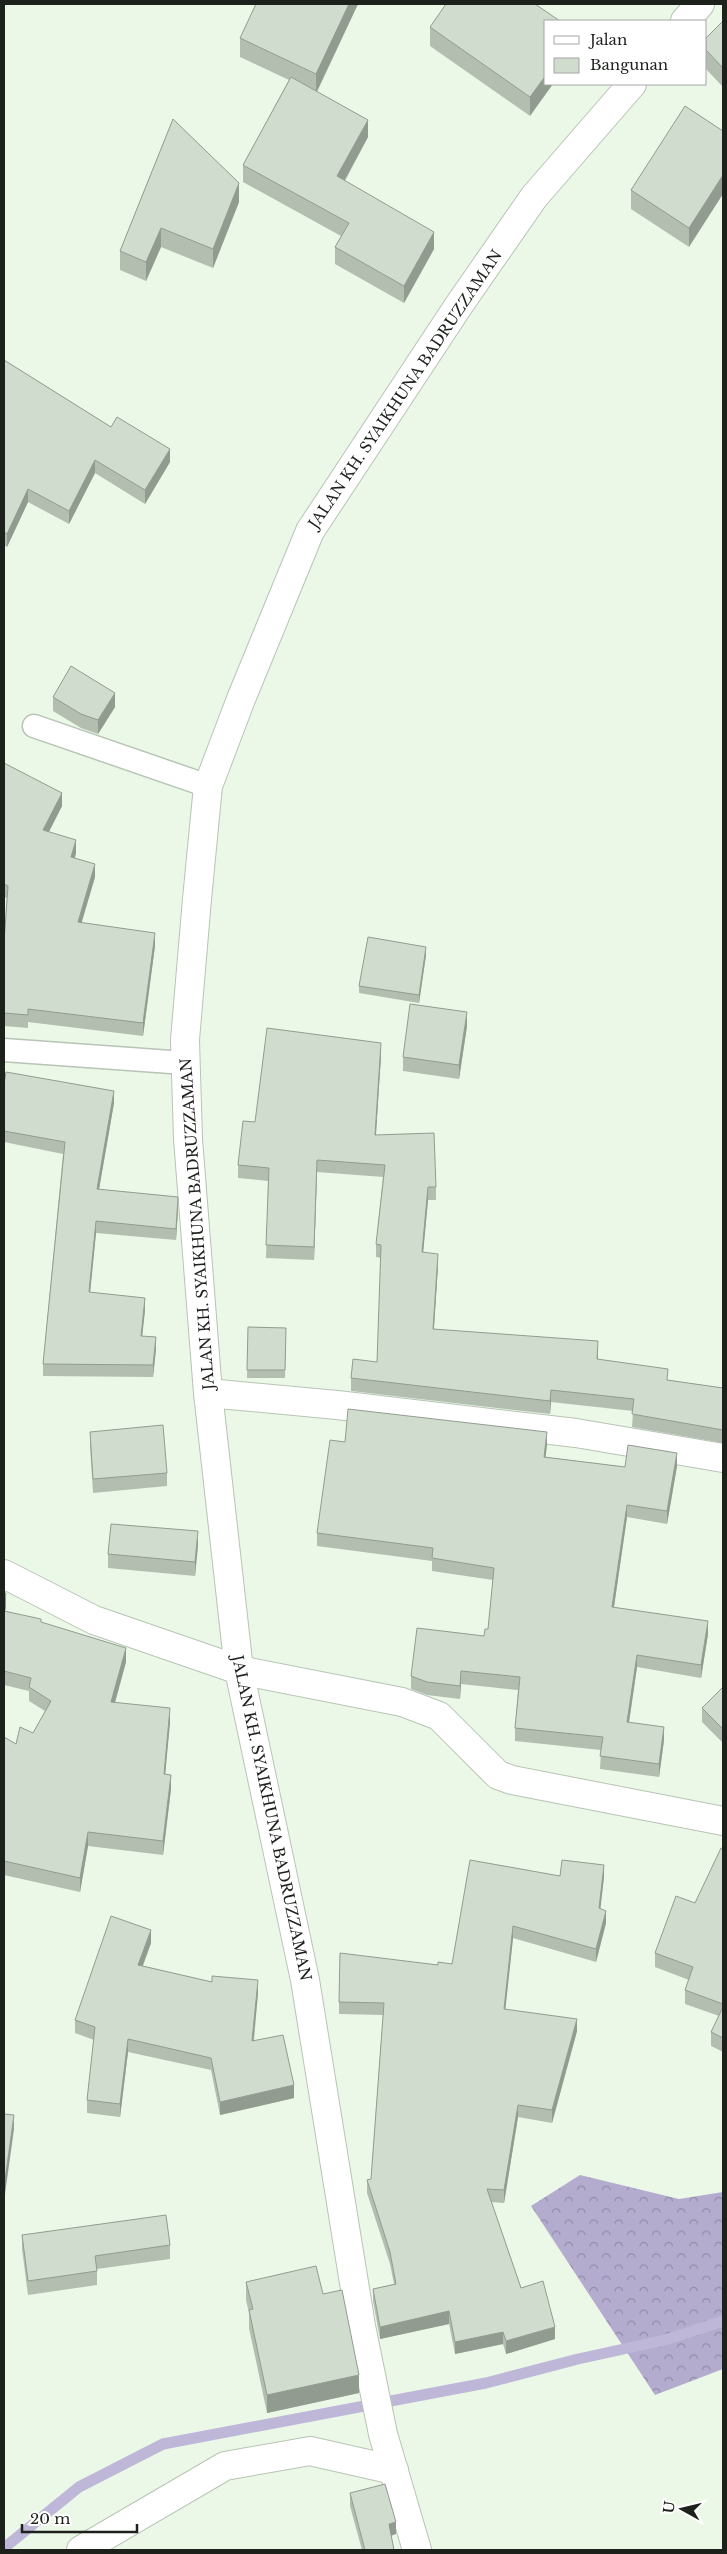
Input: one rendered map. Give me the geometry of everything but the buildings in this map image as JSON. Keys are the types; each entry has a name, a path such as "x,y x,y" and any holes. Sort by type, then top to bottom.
{"main road":[{"path":"686,20 700,4"},
{"name":"JALAN KH. SYAIKHUNA BADRUZZAMAN","path":"417,2550 383,2434 361,2326 305,1980 239,1670 208,1393 188,1138 186,1031 208,786 310,531 454,313 534,197 631,85"},
{"path":"208,1393 337,1405 576,1433 723,1458"},
{"path":"4,1574 94,1620 239,1670 402,1702 439,1716 498,1775 512,1780 723,1822"},
{"path":"81,2550 225,2466 310,2451 394,2470"}],"lane":[{"path":"34,726 208,786"},
{"path":"4,1050 186,1063"}],"green space":[{"path":"580,2175 679,2199 723,2192 723,2369 655,2395 531,2206"}],"waterway":[{"path":"4,2548 79,2487 163,2444 486,2383 578,2359 665,2340 723,2321"}]}
